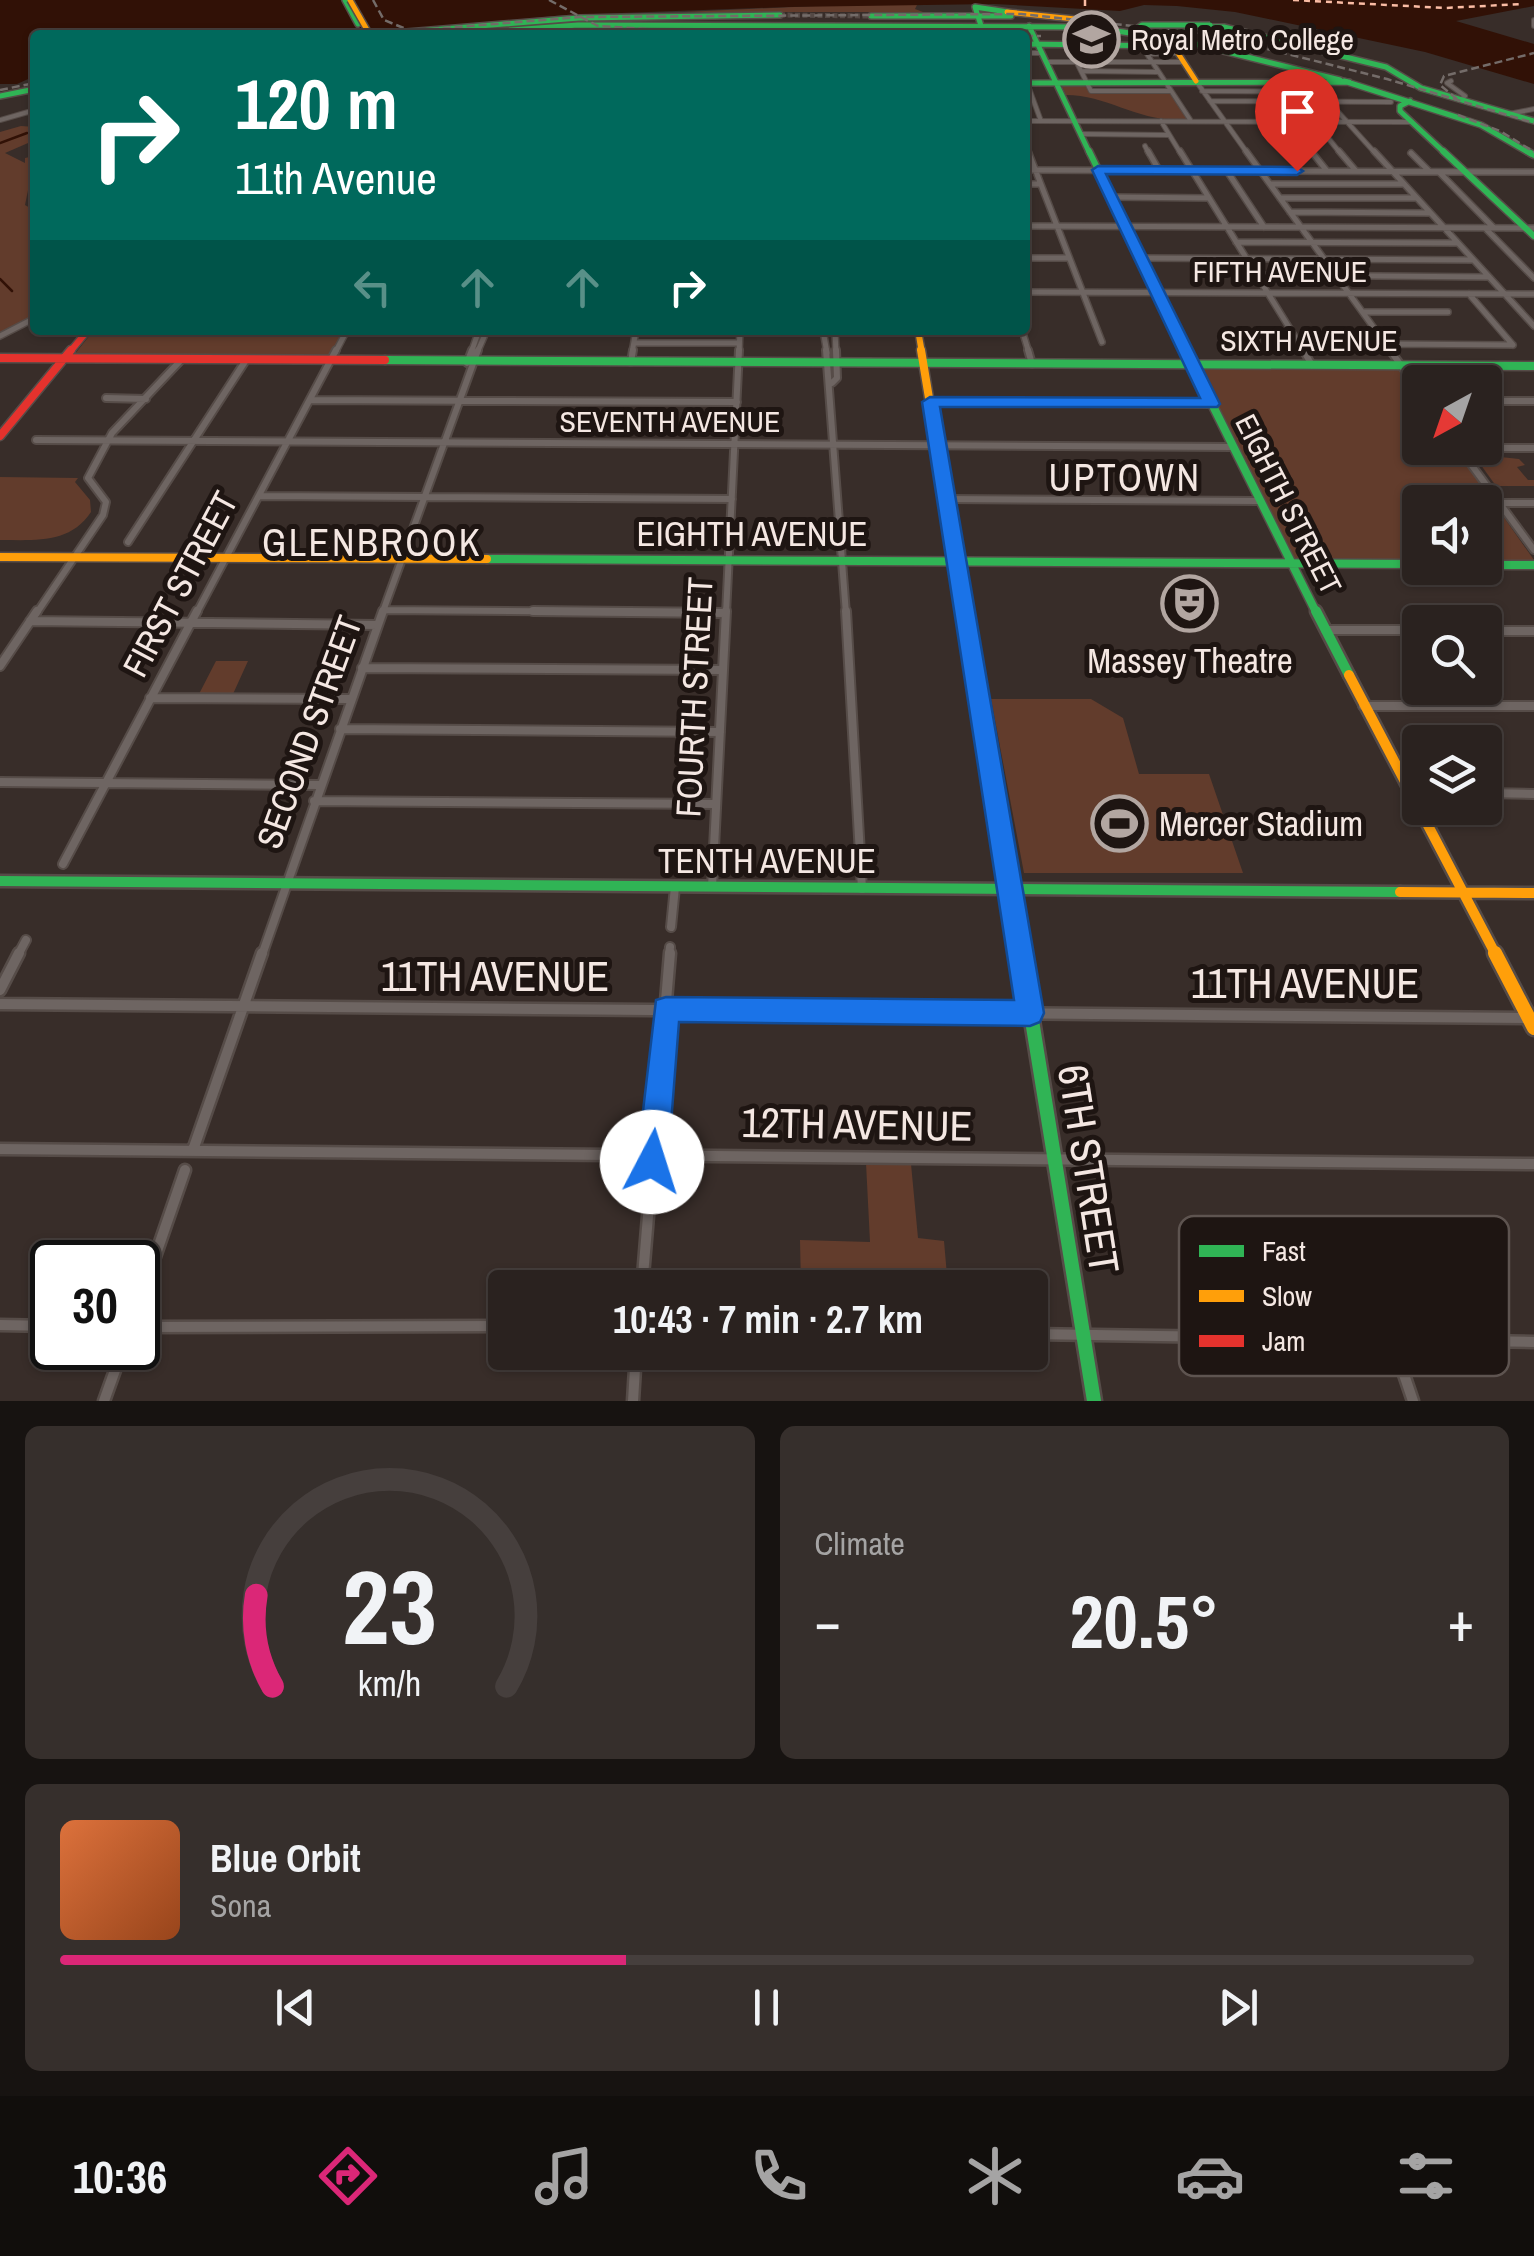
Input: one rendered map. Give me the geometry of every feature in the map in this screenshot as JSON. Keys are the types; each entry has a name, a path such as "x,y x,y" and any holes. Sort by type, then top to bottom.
{"street":[{"path":"347,0 362,30"},
{"path":"979,28 976,6 1140,26 1217,24"},
{"path":"394,30 547,20 780,16"},
{"path":"869,25 979,28 1068,24 1112,28"},
{"path":"812,30 869,25 979,28 1068,24 1112,28 1174,47 1402,366"},
{"path":"1192,122 1132,33 1142,25 1217,24 1386,67 1414,85 1534,121"},
{"path":"555,30 650,25 728,30"},
{"name":"EIGHTH STREET","path":"1029,26 1258,501 1362,706 1402,772"},
{"path":"1304,47 1316,41"},
{"path":"1030,53 1143,46 1262,60 1345,81 1496,131 1534,155"},
{"path":"1030,47 1077,62 1152,62 1174,47"},
{"path":"1070,49 1114,54"},
{"path":"1070,49 1087,81"},
{"path":"1030,82 1164,81 1199,86 1315,87 1345,81"},
{"path":"1199,86 1345,81"},
{"path":"1451,81 1447,83 1450,89 1465,96 1460,100"},
{"path":"1290,82 1315,87 1534,326"},
{"path":"4,95 30,90"},
{"path":"1030,93 1041,121"},
{"path":"1210,101 1389,100"},
{"path":"1410,102 1398,108 1531,230"},
{"path":"1510,114 1534,109"},
{"path":"0,120 30,111"},
{"path":"1030,121 1412,122"},
{"path":"1161,122 1312,366"},
{"path":"1224,122 1347,122"},
{"path":"1288,123 1327,171"},
{"path":"1316,123 1356,171"},
{"path":"1081,134 1168,134"},
{"path":"1126,134 1132,144"},
{"path":"1145,146 1159,170"},
{"path":"1411,153 1430,172"},
{"path":"1030,157 1102,342"},
{"path":"1030,170 1534,172"},
{"path":"1227,170 1264,227"},
{"path":"1439,172 1493,228"},
{"path":"1030,184 1040,184"},
{"path":"1270,184 1404,184"},
{"path":"1111,197 1208,198"},
{"path":"1280,198 1417,198"},
{"path":"1290,212 1430,212"},
{"path":"1030,226 1531,230"},
{"path":"1485,228 1534,278"},
{"path":"1236,242 1458,243"},
{"path":"1030,258 1068,258"},
{"path":"1140,258 1473,260"},
{"path":"1256,275 1488,276"},
{"name":"FIFTH AVENUE","path":"1030,292 1534,294"},
{"path":"1363,312 1448,312 1434,294"},
{"path":"1387,344 1513,346 1468,294"},
{"path":"0,336 30,323"},
{"path":"0,436 84,335"},
{"name":"FIRST STREET","path":"63,864 344,335"},
{"name":"SECOND STREET","path":"193,1150 478,335"},
{"name":"SECOND STREET","path":"470,365 485,335"},
{"path":"630,362 635,335"},
{"name":"FOURTH STREET","path":"712,888 740,335"},
{"path":"825,335 838,378 832,383 862,888"},
{"path":"833,363 835,335"},
{"name":"6TH STREET","path":"919,335 1094,1401"},
{"path":"1023,335 1032,364"},
{"path":"634,343 739,344"},
{"name":"SIXTH AVENUE","path":"0,358 470,365 630,362 1402,366"},
{"path":"0,666 79,555 105,511 104,497 87,474 109,441 180,360"},
{"path":"128,542 246,360"},
{"name":"SIXTH AVENUE","path":"1502,366 1534,366"},
{"path":"106,398 146,399"},
{"path":"310,400 737,402"},
{"path":"1502,401 1534,401"},
{"path":"930,402 1211,404"},
{"name":"SEVENTH AVENUE","path":"36,440 1232,447"},
{"path":"1502,448 1534,448"},
{"path":"259,496 732,499"},
{"path":"946,500 1258,501"},
{"path":"1502,502 1534,503"},
{"path":"1502,506 1534,550"},
{"name":"EIGHTH AVENUE","path":"4,554 1402,564"},
{"path":"1502,565 1534,565"},
{"path":"383,610 726,613"},
{"path":"30,622 378,625"},
{"path":"1324,630 1402,630"},
{"path":"1502,631 1534,631"},
{"path":"362,668 723,670"},
{"path":"150,698 350,699"},
{"path":"1362,706 1534,706"},
{"path":"340,729 720,732"},
{"path":"0,782 320,785"},
{"path":"1502,793 1534,794"},
{"path":"314,800 716,804"},
{"name":"EIGHTH STREET","path":"1429,825 1460,893 1531,1023"},
{"name":"TENTH AVENUE","path":"0,882 1534,894"},
{"path":"671,928 675,887"},
{"path":"0,990 26,940"},
{"path":"643,1270 670,947"},
{"name":"11TH AVENUE","path":"0,1004 1030,1013 1531,1023"},
{"name":"12TH AVENUE","path":"0,1149 1534,1164"},
{"path":"160,1244 186,1170"},
{"path":"0,1325 30,1326"},
{"path":"160,1327 488,1326"},
{"path":"1048,1334 1179,1336"},
{"path":"1509,1341 1534,1342"},
{"path":"104,1401 115,1370"},
{"path":"633,1401 635,1370"},
{"path":"1405,1376 1413,1401"}],"shaded area":[{"path":"0,0 1534,0 1534,6 1456,21 1534,44 1534,84 1425,52 1235,12 1177,6 1144,5 1120,11 994,4 566,15 396,30 30,30 30,78 17,84 0,84"},
{"path":"917,5 915,9 923,12 684,12"},
{"path":"1085,84 1089,91 1169,92 1188,119 1156,118 1066,95 1062,86"},
{"path":"30,127 30,142 5,153 25,163 25,158 30,157 25,205 30,208 30,319 0,335 0,132"},
{"path":"90,335 341,335 330,356 74,355"},
{"path":"1195,366 1398,367 1402,373 1402,465 1467,465 1481,485 1402,485 1402,560 1294,560"},
{"path":"1502,457 1519,459 1525,465 1517,467 1528,480 1534,480 1534,486 1495,485 1481,465 1502,465"},
{"path":"0,477 78,478 75,482 90,500 91,512 62,535 39,540 0,540"},
{"path":"1502,515 1534,560 1502,560"},
{"path":"216,661 248,661 233,694 199,694"},
{"name":"Mercer Stadium","path":"991,699 1091,699 1123,718 1139,774 1209,774 1243,873 1024,873"},
{"path":"866,1163 911,1164 918,1238 944,1241 947,1270 801,1270 800,1240 870,1242"}],"waterway":[{"name":"GLENBROOK","path":"0,143 27,133"},
{"path":"0,279 12,291"}],"ferry route":[{"path":"1085,0 1085,7"},
{"path":"1293,0 1445,8 1522,4"}],"tunnel":[{"path":"780,15 871,16"}],"railway":[{"path":"373,0 384,20 406,29"},
{"path":"549,0 581,17"},
{"path":"581,17 1021,14 1208,34 1387,79 1534,123"},
{"path":"420,30 581,17"},
{"path":"581,17 598,26 661,30"},
{"path":"1030,36 1041,36"},
{"path":"1457,99 1440,85 1444,76 1534,53"},
{"path":"0,90 30,84"},
{"path":"1458,115 1500,131 1534,152"}],"traffic: fast":[{"path":"345,0 358,24"},
{"path":"982,30 975,7 1008,12"},
{"path":"431,30 579,18 780,15"},
{"path":"871,16 1011,16"},
{"path":"512,30 578,25 1088,27 1179,40 1340,80"},
{"path":"1134,37 1133,32 1142,25 1210,25"},
{"path":"1029,26 1258,501 1349,675"},
{"path":"1182,27 1224,27 1386,67 1421,88 1534,121"},
{"path":"1030,44 1166,46"},
{"path":"1344,81 1481,125 1534,155"},
{"path":"1030,83 1349,82"},
{"path":"0,96 30,90"},
{"path":"1410,101 1400,106 1400,111 1534,236"},
{"path":"385,360 1534,366"},
{"path":"487,559 1402,564"},
{"path":"1502,565 1534,565"},
{"path":"0,881 1400,892"},
{"path":"1019,943 1094,1401"}],"traffic: slow":[{"path":"350,0 367,30"},
{"path":"1007,12 1095,21"},
{"path":"1172,44 1196,81"},
{"path":"919,335 1019,943"},
{"path":"0,557 487,559"},
{"path":"1349,675 1534,1028"},
{"path":"1400,892 1534,893"}],"traffic: jam":[{"path":"0,436 84,335"},
{"path":"0,358 385,360"}],"place":[{"name":"Royal Metro College","path":"1092,39"},
{"name":"Massey Theatre","path":"1190,604"},
{"name":"Mercer Stadium","path":"1120,823"}],"district":[{"name":"UPTOWN","path":"1125,477"},
{"name":"GLENBROOK","path":"372,542"}],"route":[{"path":"652,1162 666,1009 1030,1013 930,402 1211,404 1098,170 1297,171"}]}
